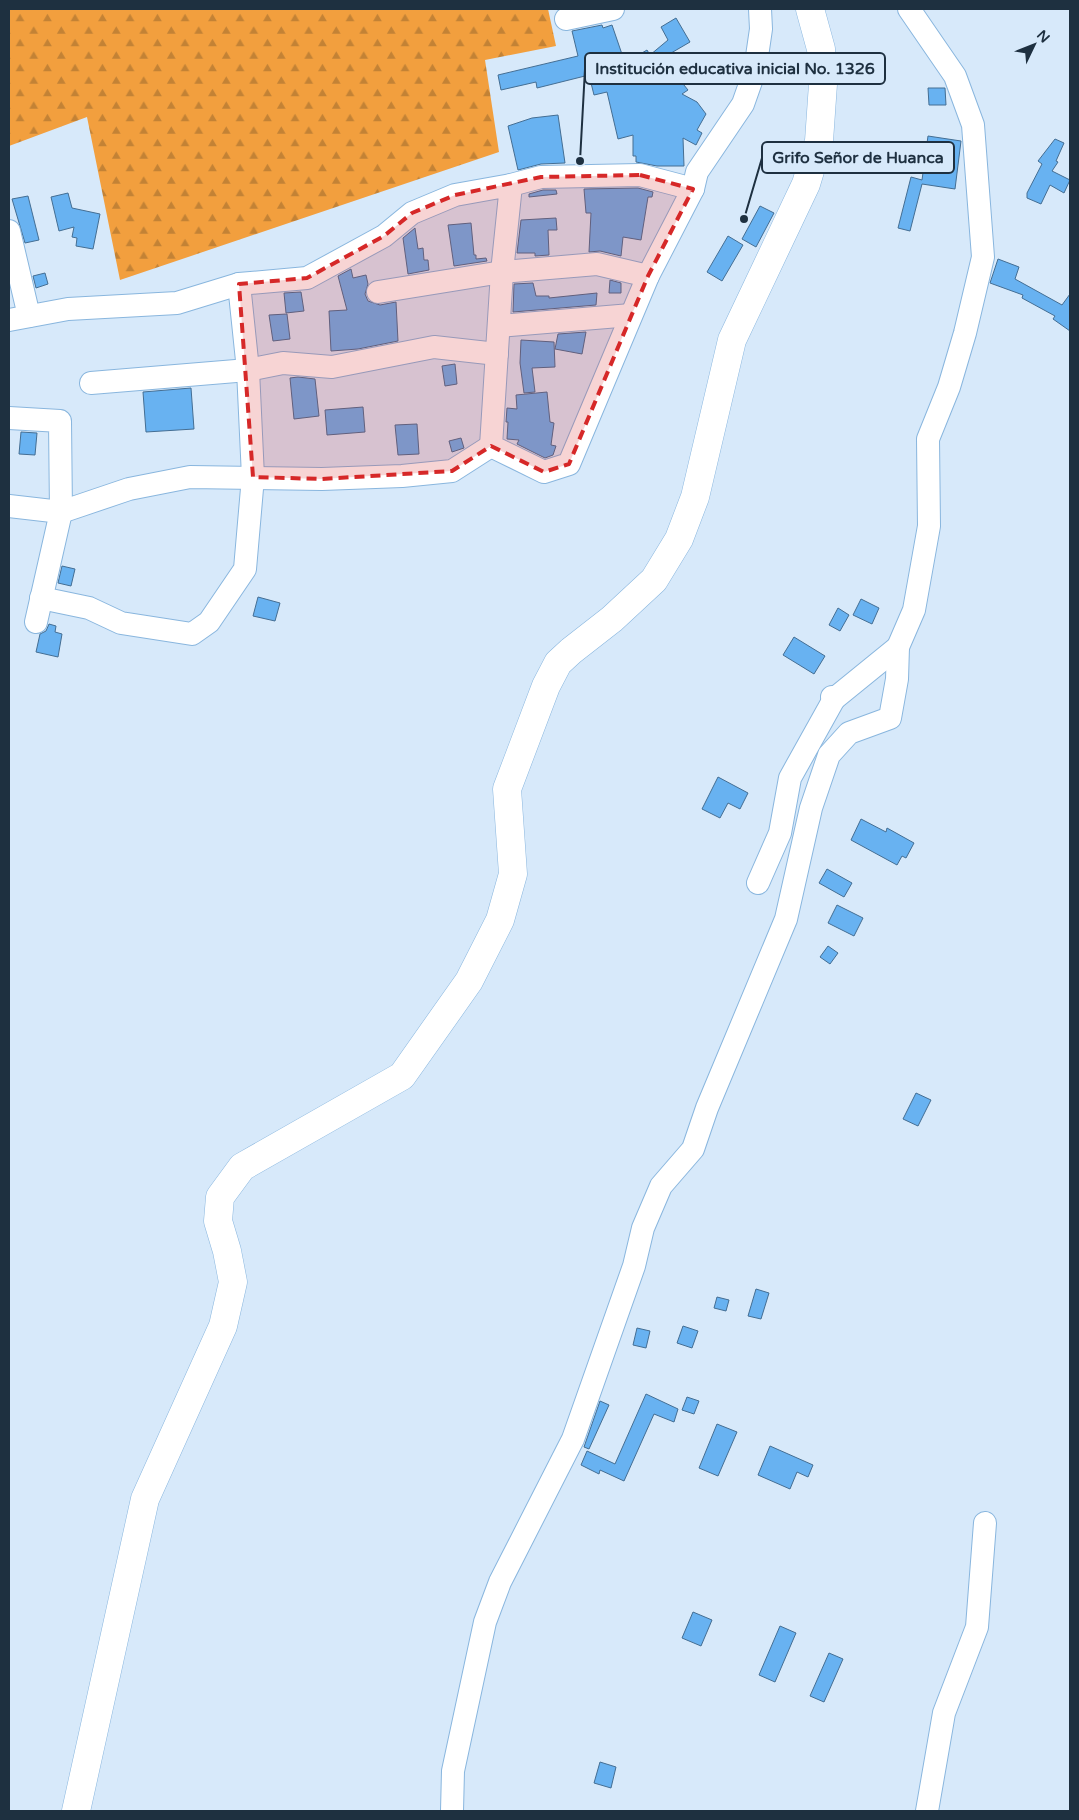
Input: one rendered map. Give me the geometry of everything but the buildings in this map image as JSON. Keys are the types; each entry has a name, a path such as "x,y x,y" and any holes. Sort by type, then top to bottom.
{"highway":[{"path":"76,1811 145,1499 223,1326 233,1282 227,1251 218,1221 220,1197 242,1167 402,1076 474,972 500,920 513,874 506,789 546,686 558,663 612,619 654,580 679,539 695,498 732,340 806,184 819,141 823,84 821,49 810,9"}],"street":[{"path":"566,19 613,9"},
{"path":"491,446 544,472 569,464 648,276 693,189 697,172 743,104 755,70 761,29 760,9"},
{"path":"452,1811 453,1771 486,1622 500,1582 573,1439 628,1283 643,1228 661,1186 693,1149 707,1108 786,919 811,808 829,755 849,733 890,718 897,679 898,647 914,610 929,526 928,439 949,387 983,257 973,125 955,76 909,9"},
{"path":"9,231 19,318 68,308 176,303 239,284 307,278 384,236 412,213 455,194 511,185 541,177 640,175 693,189"},
{"path":"491,446 502,272 511,185"},
{"path":"378,292 502,272 597,264 648,276"},
{"path":"41,598 89,608 121,623 192,634 209,622 244,569 253,477 248,370 239,284"},
{"path":"499,326 631,315"},
{"path":"91,383 248,370 283,363 332,367 434,347 497,354"},
{"path":"9,418 60,421 61,512 36,622"},
{"path":"9,506 61,512 129,489 190,477 322,479 402,476 452,471 491,446"},
{"path":"758,883 780,833 790,778 833,698 898,647"},
{"path":"927,1811 944,1713 977,1627 985,1523"}],"highlighted area":[{"path":"640,175 693,189 648,276 569,464 544,472 491,446 452,471 322,479 253,477 239,284 307,278 384,236 412,213 455,195 541,177"}],"green space":[{"path":"9,9 548,9 556,46 485,60 499,152 120,280 87,117 9,146"}],"place":[{"name":"Institución educativa inicial No. 1326","path":"580,161"},
{"name":"Grifo Señor de Huanca","path":"744,219"}]}
